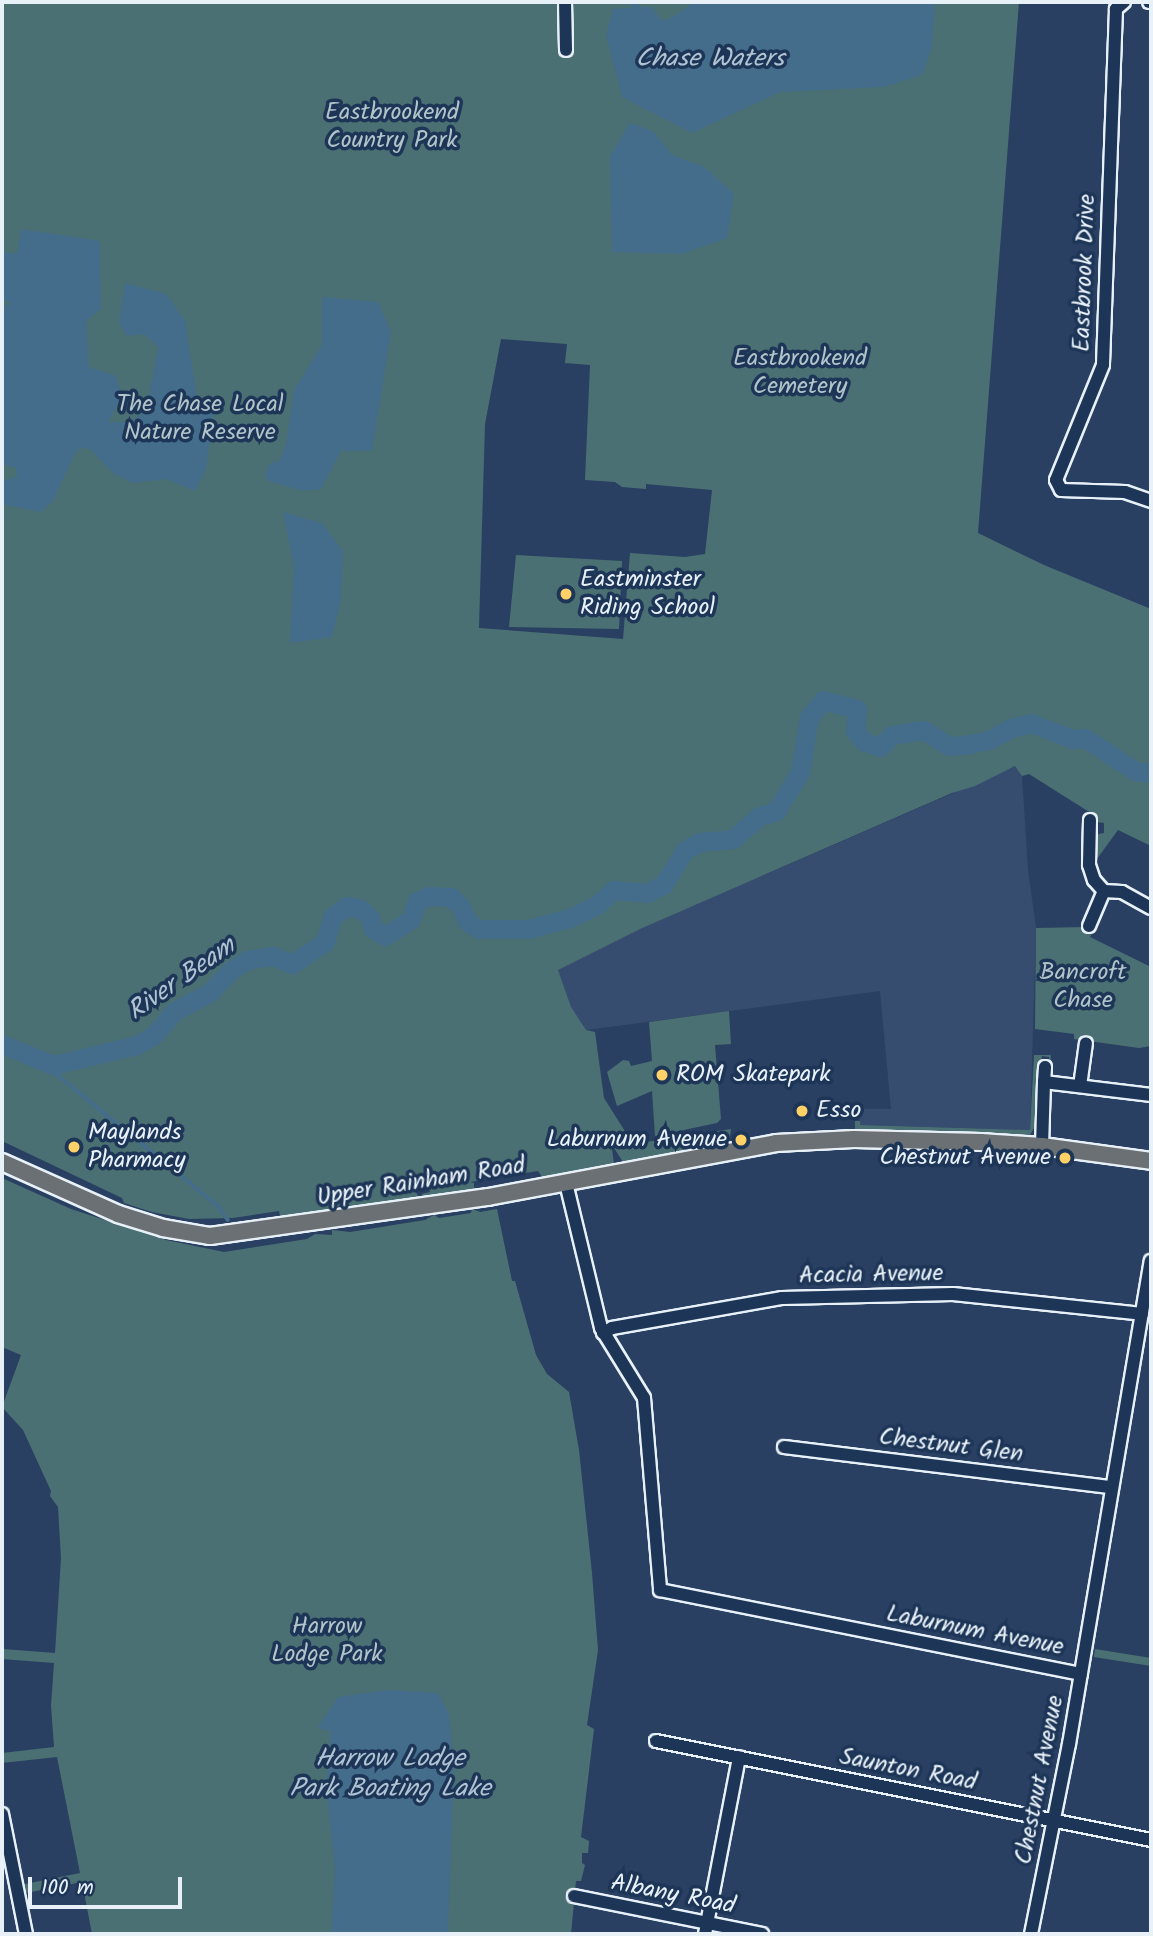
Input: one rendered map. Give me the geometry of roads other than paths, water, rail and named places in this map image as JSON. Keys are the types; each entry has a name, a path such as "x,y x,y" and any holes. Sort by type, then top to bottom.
{"main road":[{"name":"Upper Rainham Road","path":"2,1162 118,1214 163,1228 210,1236 488,1197 776,1143 855,1139 1042,1146 1151,1161"}],"street":[{"path":"565,2 566,50"},
{"name":"Eastbrook Drive","path":"1124,2 1116,9 1103,365 1056,480 1061,490 1125,492 1151,502"},
{"path":"1090,820 1089,865 1094,880 1104,891 1122,892 1151,908"},
{"path":"1089,926 1104,891"},
{"path":"1080,1086 1086,1043"},
{"path":"1042,1146 1045,1067"},
{"path":"1044,1082 1151,1095"},
{"name":"Laburnum Avenue","path":"566,1183 603,1333 644,1398 660,1590 1081,1674"},
{"name":"Chestnut Avenue","path":"1031,1934 1081,1674 1151,1261"},
{"name":"Acacia Avenue","path":"603,1333 612,1328 782,1298 953,1294 1142,1314"},
{"name":"Chestnut Glen","path":"785,1447 1112,1488"},
{"name":"Saunton Road","path":"656,1741 1151,1839"},
{"path":"706,1929 739,1757"},
{"path":"2,1814 26,1934"},
{"path":"2,1889 16,1888"},
{"name":"Albany Road","path":"574,1896 706,1929 762,1934"}],"water":[{"name":"Chase Waters","path":"601,2 645,2 639,4 639,7 652,7 661,20 670,19 693,3 701,2 935,2 932,47 922,75 883,87 780,92 692,133 622,97 606,35 613,9 632,8 632,5"},
{"path":"630,123 653,131 672,155 704,167 734,194 727,238 681,254 612,252 610,156"},
{"path":"21,229 100,241 101,309 86,321 89,367 116,376 122,396 108,422 132,422 147,407 158,347 144,334 127,336 119,323 125,283 166,294 185,320 198,404 214,411 206,469 195,491 166,479 133,483 114,474 90,449 80,448 74,455 53,501 40,512 2,504 2,481 17,477 16,468 2,464 2,306 12,304 2,299 2,252 17,254"},
{"path":"322,297 378,302 391,332 372,451 341,451 321,489 303,491 268,481 265,474 269,464 279,461 286,445 294,390 322,345"},
{"path":"283,512 322,523 343,551 341,600 332,637 290,643 294,566"},
{"name":"Harrow Lodge Park Boating Lake","path":"387,1690 438,1693 449,1714 454,1769 448,1934 331,1934 335,1869 326,1787 331,1731 317,1728 338,1697"}],"waterway":[{"name":"River Beam","path":"2,1044 53,1065 137,1045 154,1035 175,1011 210,992 231,970 247,960 273,956 292,964 325,942 332,917 347,906 361,909 370,918 373,929 385,936 411,919 417,901 430,896 451,897 461,907 467,921 478,929 528,929 570,918 597,905 613,890 647,893 663,885 685,850 700,842 733,839 759,816 776,811 800,772 809,717 823,700 857,709 855,731 865,742 880,747 892,735 924,730 949,746 965,745 989,740 1011,728 1031,723 1072,739 1085,738 1135,771 1151,773"},
{"path":"33,1055 218,1206 228,1220"}],"place":[{"name":"Eastminster Riding School","path":"566,594"},
{"name":"ROM Skatepark","path":"662,1075"},
{"name":"Esso","path":"802,1111"},
{"name":"Laburnum Avenue","path":"741,1140"},
{"name":"Maylands Pharmacy","path":"74,1147"},
{"name":"Chestnut Avenue","path":"1065,1158"}],"park label":[{"name":"Eastbrookend Country Park","path":"392,127"},
{"name":"Eastbrookend Cemetery","path":"800,373"},
{"name":"The Chase Local Nature Reserve","path":"200,419"},
{"name":"Bancroft Chase","path":"1083,987"},
{"name":"Harrow Lodge Park","path":"327,1641"}]}
